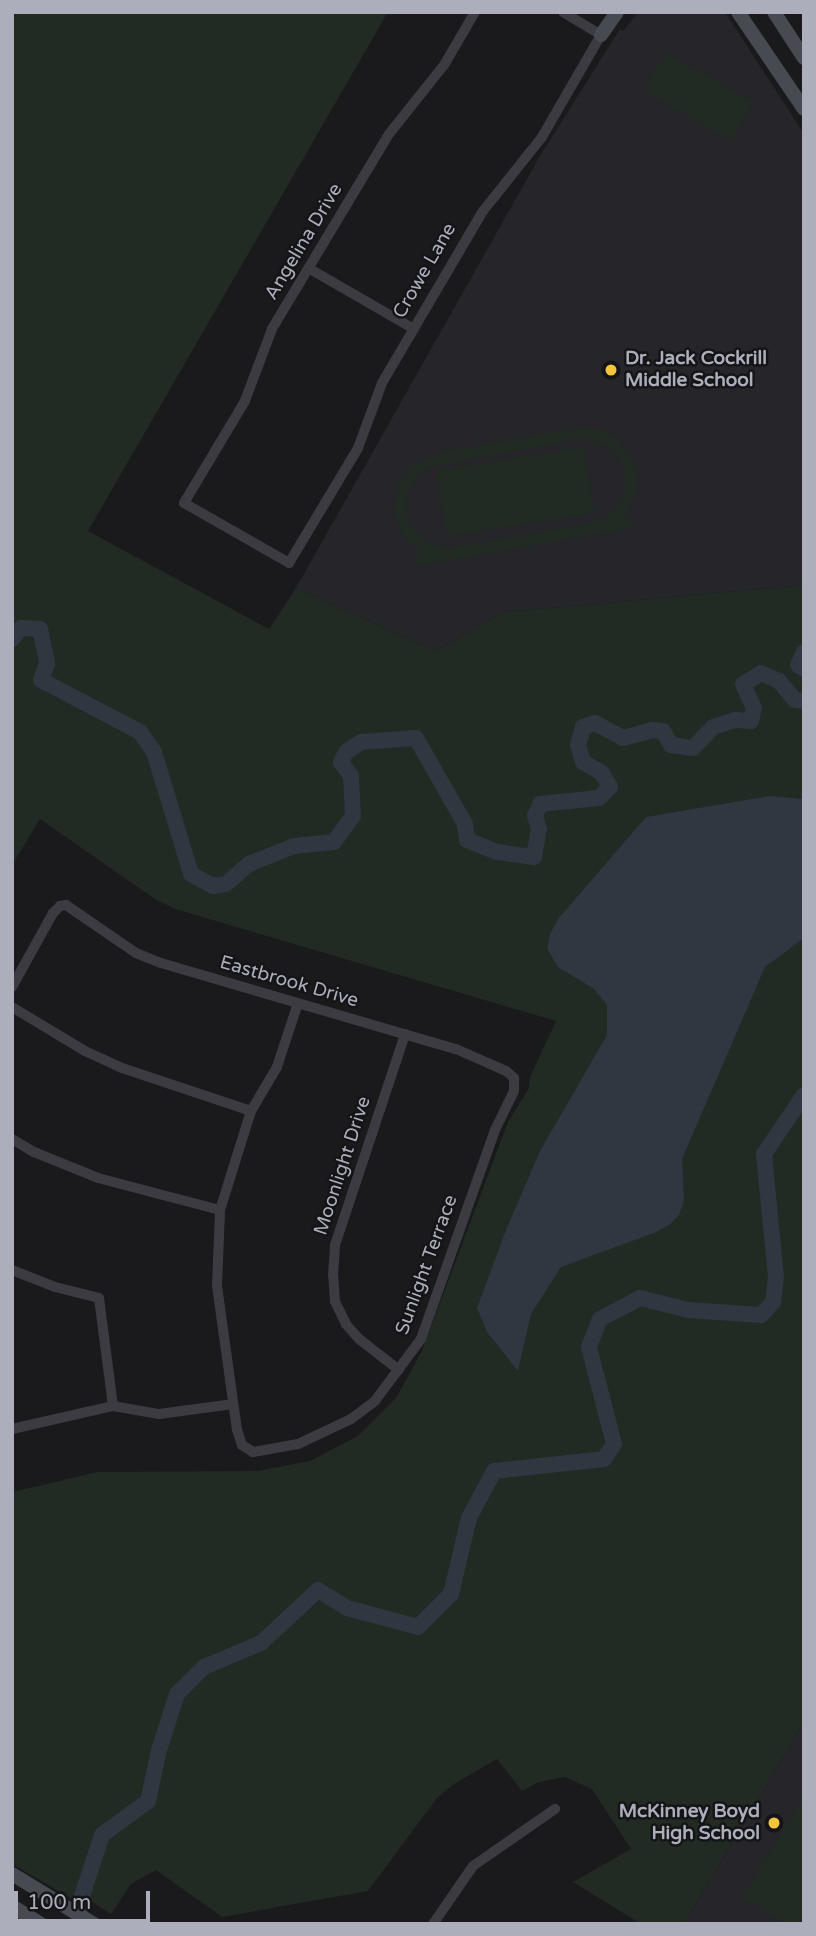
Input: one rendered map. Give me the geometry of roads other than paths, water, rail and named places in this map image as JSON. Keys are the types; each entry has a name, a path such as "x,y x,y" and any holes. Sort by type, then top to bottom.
{"main road":[{"name":"Crowe Lane","path":"601,35 617,12"},
{"path":"738,12 804,110"},
{"path":"774,12 804,58"},
{"path":"12,1874 94,1924"},
{"path":"12,1906 41,1924"}],"street":[{"name":"Angelina Drive","path":"289,563 184,503 245,401 272,328 389,134 444,65 475,12"},
{"path":"563,12 601,35"},
{"name":"Crowe Lane","path":"289,563 358,448 382,383 483,211 542,137 601,35"},
{"path":"310,269 414,328"},
{"name":"Eastbrook Drive","path":"12,987 60,906 71,908 149,958 456,1049 506,1071 514,1078"},
{"path":"12,1429 113,1406 159,1414 233,1404 217,1286 220,1210 251,1111 276,1067 298,1003"},
{"path":"12,1007 85,1051 121,1068 251,1111"},
{"name":"Moonlight Drive","path":"399,1370 359,1339 346,1324 335,1301 332,1275 335,1245 405,1034"},
{"name":"Sunlight Terrace","path":"233,1404 237,1430 247,1450 265,1452 298,1444 351,1419 375,1401 421,1339 495,1130 514,1091 514,1078"},
{"path":"12,1139 34,1152 99,1178 220,1210"},
{"path":"12,1270 55,1287 99,1298 113,1406"},
{"path":"433,1924 473,1866 555,1809"}],"waterway":[{"path":"12,639 21,628 40,629 47,663 41,680 140,732 154,752 191,874 213,886 226,884 249,864 294,846 334,842 353,816 351,776 341,762 346,752 361,742 416,738 465,824 467,840 497,852 534,857 539,829 535,816 540,804 599,798 610,787 602,773 583,762 578,745 583,727 595,723 623,738 652,730 663,731 671,745 693,748 713,727 735,720 751,721 754,708 743,684 761,673 779,681 795,700 804,701"},
{"path":"804,652 798,665 804,669"},
{"path":"78,1924 82,1896 102,1835 148,1801 159,1750 177,1694 204,1667 261,1643 318,1590 347,1608 418,1627 451,1594 469,1518 494,1471 604,1459 614,1444 589,1347 600,1319 640,1298 688,1310 761,1315 773,1302 776,1277 764,1154 804,1095"}],"place":[{"name":"Dr. Jack Cockrill Middle School","path":"611,370"},
{"name":"McKinney Boyd High School","path":"774,1823"}]}
